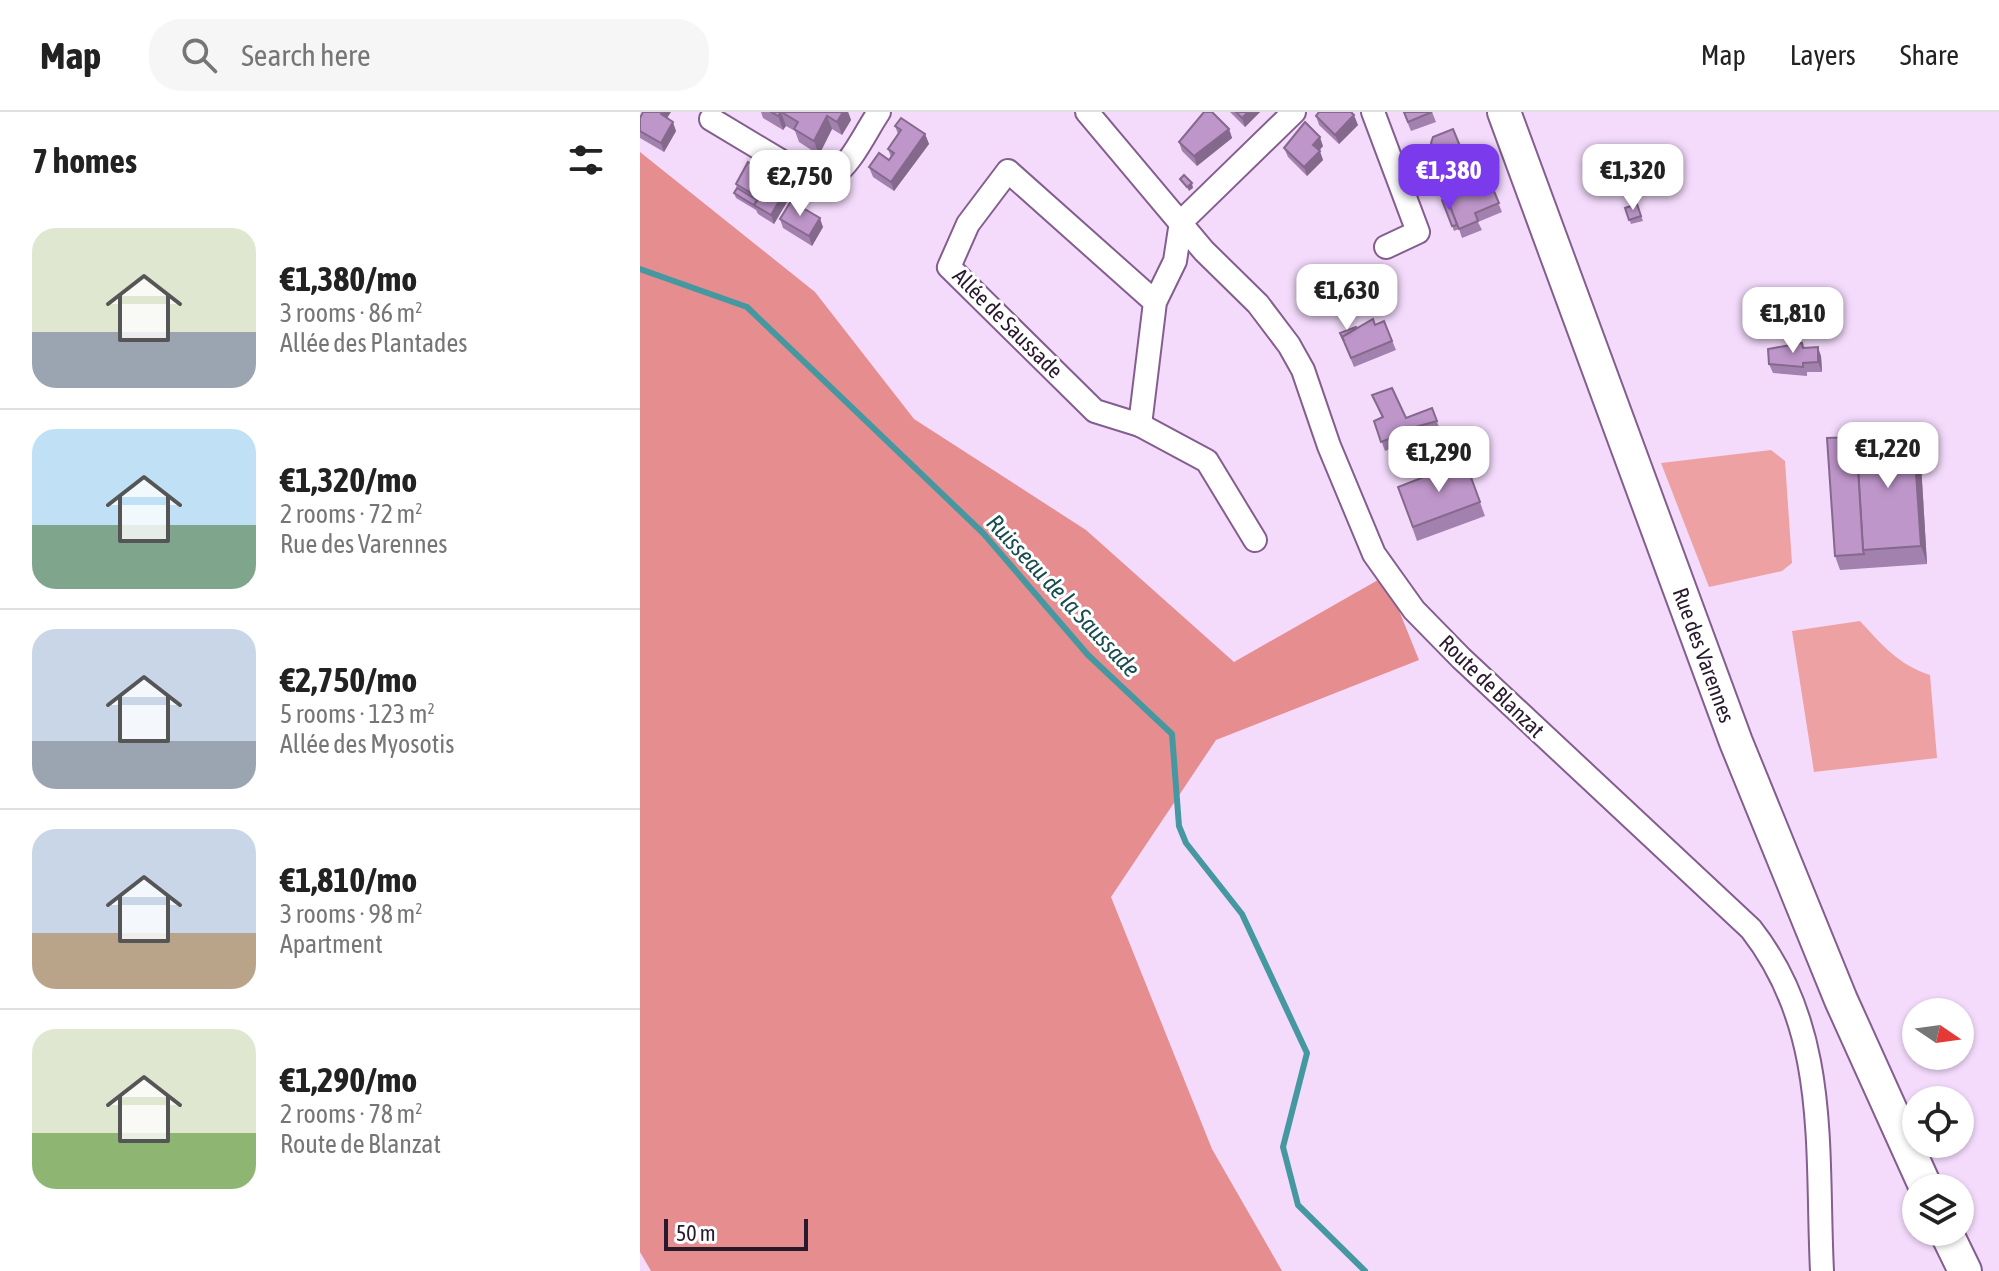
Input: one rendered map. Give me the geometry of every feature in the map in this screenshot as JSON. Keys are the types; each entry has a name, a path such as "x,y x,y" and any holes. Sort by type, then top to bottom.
{"main road":[{"name":"Rue des Varennes","path":"1504,112 1747,770 1841,1000 1920,1174"},
{"path":"1953,1246 1965,1271"}],"street":[{"path":"711,119 806,176 820,179 832,176 840,168 879,112"},
{"name":"Route de Blanzat","path":"1087,112 1204,251 1258,304 1289,345 1303,370 1357,519 1392,582 1461,658 1746,924 1773,957 1808,1041 1814,1094 1822,1271"},
{"path":"1255,540 1207,461 1140,425 1155,302 1175,261 1181,222 1294,112"},
{"path":"1373,112 1418,232 1386,247"},
{"name":"Allée de Saussade","path":"1140,425 1095,411 949,267 968,224 1008,171 1155,302"}],"shaded area":[{"path":"640,152 815,292 914,419 1086,530 1234,662 1385,576 1419,660 1216,740 1111,897 1212,1149 1282,1271 651,1271 640,1252"},
{"path":"1771,450 1785,461 1792,563 1782,571 1709,587 1661,463"},
{"path":"1860,621 1900,660 1930,675 1937,758 1814,772 1792,631"}],"building":[{"path":"643,112 662,112 673,122 661,143 640,131"},
{"path":"781,112 843,112 837,122 827,116 814,141 794,129 798,122"},
{"path":"1204,112 1212,112 1229,129 1194,156 1179,142"},
{"path":"1319,112 1351,112 1354,115 1335,135 1316,116"},
{"path":"1404,112 1432,112 1408,122"},
{"path":"901,118 925,134 891,182 869,167 879,153 889,160 894,153 888,149 901,130 895,126"},
{"path":"1305,122 1320,137 1313,145 1320,151 1304,167 1284,148"},
{"path":"1453,129 1471,173 1446,182 1443,175 1429,179 1422,159 1436,154 1431,143 1433,137"},
{"path":"748,162 771,176 779,164 795,174 771,215 754,205 759,198 736,184"},
{"path":"1184,175 1192,183 1187,187 1180,179"},
{"path":"1488,177 1499,203 1475,213 1478,221 1459,229 1445,194"},
{"path":"737,188 757,200 754,205 757,207 734,193"},
{"path":"1447,198 1457,225 1452,226 1442,200"},
{"path":"791,201 820,218 809,236 780,219"},
{"path":"1637,204 1641,216 1629,220 1625,208"},
{"path":"1373,319 1375,325 1384,321 1392,341 1351,358 1342,337"},
{"path":"1357,328 1342,337 1340,333"},
{"path":"1802,343 1803,348 1818,347 1818,362 1803,363 1803,367 1769,364 1768,349"},
{"path":"1392,388 1406,418 1432,408 1437,421 1401,431 1402,434 1381,442 1374,421 1383,417 1372,395"},
{"path":"1913,429 1921,546 1863,550 1856,433"},
{"path":"1856,437 1864,554 1835,556 1827,438"},
{"path":"1465,461 1480,502 1413,527 1398,487"}],"waterway":[{"name":"Ruisseau de la Saussade","path":"640,269 747,307 983,533 1088,655 1172,734 1179,826 1186,843 1242,914 1307,1053 1283,1147 1298,1205 1365,1271"}]}
